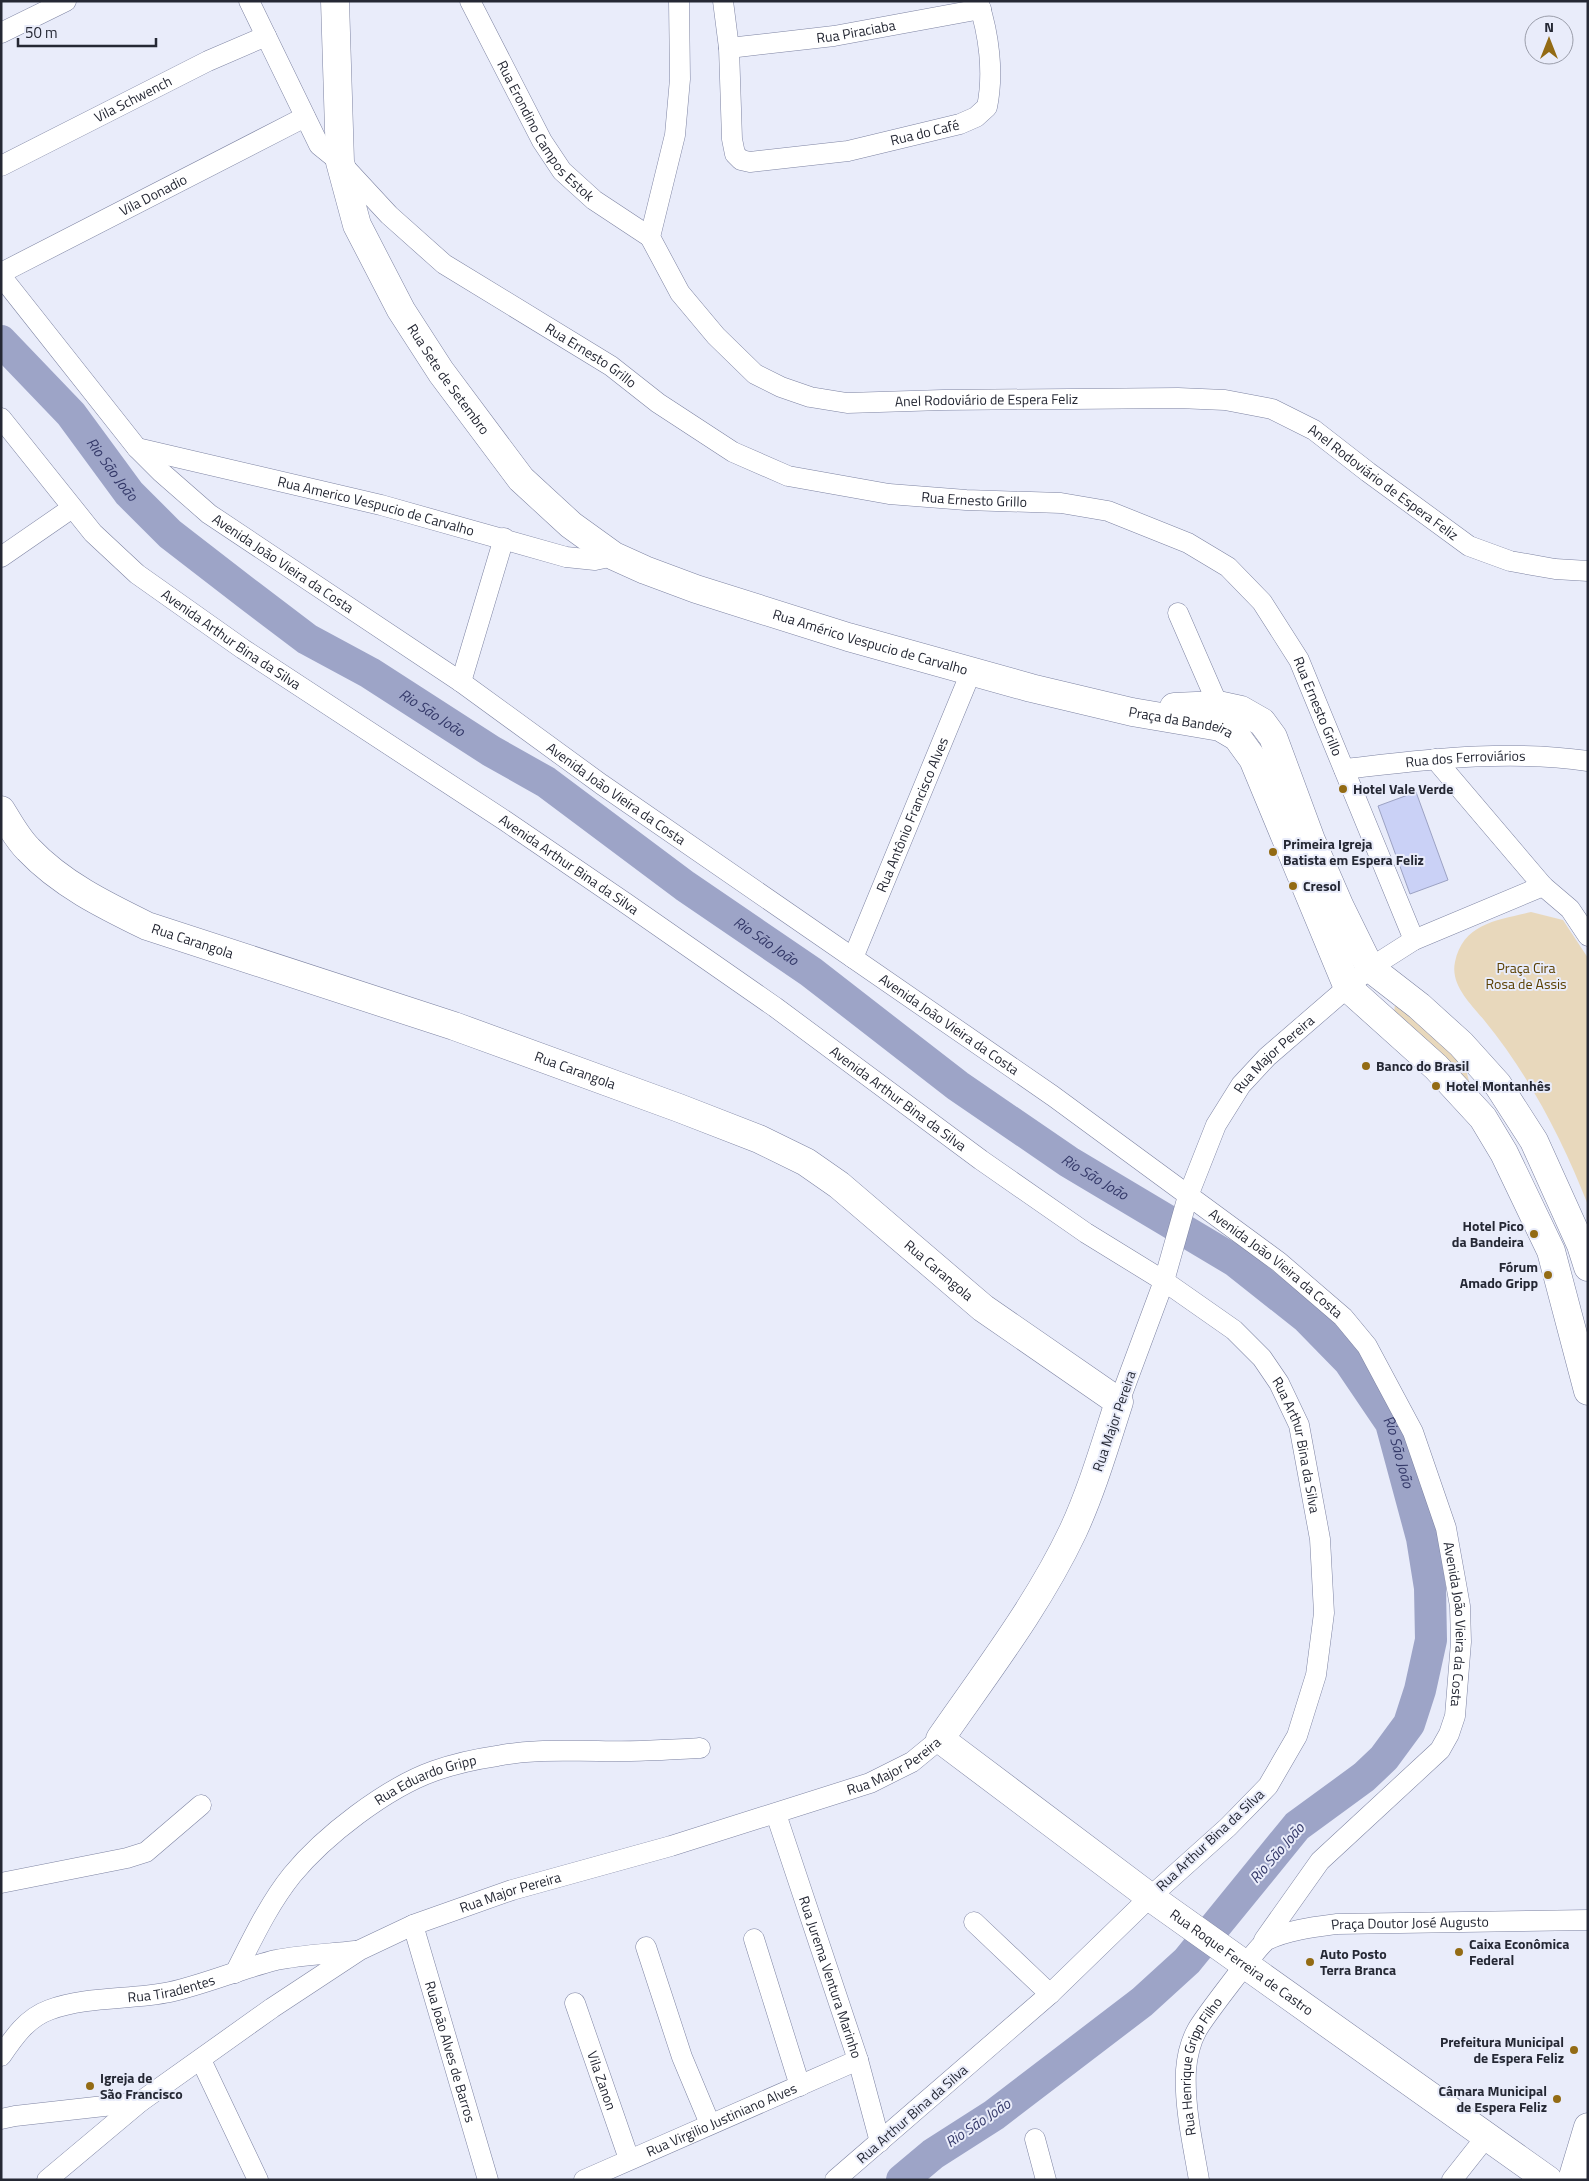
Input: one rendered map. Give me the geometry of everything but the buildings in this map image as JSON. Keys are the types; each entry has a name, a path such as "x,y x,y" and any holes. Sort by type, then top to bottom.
{"main road":[{"name":"Rua Sete de Setembro","path":"335,1 340,162 357,225 401,310 442,372 521,479 571,525 614,556"},
{"name":"Rua Américo Vespucio de Carvalho","path":"614,556 705,592 848,637 971,672 1132,712"},
{"name":"Praça da Bandeira","path":"1132,712 1195,704 1218,705 1241,710 1262,722 1273,737 1311,840 1340,907 1370,968"},
{"name":"Praça da Bandeira","path":"1132,712 1220,727 1244,745 1253,759 1348,988"},
{"name":"Rua Carangola","path":"1,810 26,848 55,875 101,903 148,926 454,1026 688,1111 759,1139 806,1162 840,1186 983,1308 1119,1402"},
{"path":"1370,968 1419,1006 1447,1031 1498,1085 1534,1141 1582,1245 1588,1267"},
{"path":"1348,988 1436,1066 1483,1118 1504,1153 1551,1251 1588,1391"},
{"name":"Rua Major Pereira","path":"940,1739 1037,1598 1068,1539 1100,1462 1119,1402"},
{"name":"Rua Roque Ferreira de Castro","path":"940,1739 1150,1896 1548,2180"},
{"path":"1572,2180 1588,2127"}],"street":[{"path":"1,33 66,1"},
{"name":"Rua Ernesto Grillo","path":"249,1 319,145 340,162 389,215 444,264 611,366 658,403 733,452 788,476 889,494 966,500 1061,503 1108,511 1188,543 1228,568 1262,602 1278,623 1299,660 1414,940"},
{"name":"Rua Erondino Campos Estok","path":"470,1 542,141 562,171 594,200 650,237"},
{"path":"650,237 675,135 680,79 679,1"},
{"path":"723,1 730,48"},
{"name":"Rua Piraciaba","path":"730,48 834,36 979,5"},
{"name":"Rua do Café","path":"730,48 732,139 735,154 741,160 750,162 848,151 960,124 976,117 987,107 990,80 986,27 979,5"},
{"name":"Vila Schwench","path":"1,166 208,61 266,36"},
{"name":"Vila Donadio","path":"1,272 305,117"},
{"name":"Anel Rodoviário de Espera Feliz","path":"650,237 680,293 716,336 755,374 782,388 810,397 847,403 943,400 1178,398 1225,400 1272,409 1314,430 1469,546 1510,561 1555,569 1588,571"},
{"name":"Avenida João Vieira da Costa","path":"1,276 137,448 209,514 461,682 601,784 1052,1096 1186,1202 1279,1262 1343,1317 1367,1346 1414,1432 1446,1528 1460,1606 1461,1642 1455,1716 1449,1734 1440,1750 1320,1861 1264,1940"},
{"name":"Avenida Arthur Bina da Silva","path":"1,418 93,533 136,574 242,649 507,822 635,910 775,1007 981,1160 1078,1228 1164,1281"},
{"name":"Rua Americo Vespucio de Carvalho","path":"137,448 381,505 579,560 614,556"},
{"path":"1,557 72,508"},
{"path":"461,682 504,538"},
{"path":"1178,613 1218,705"},
{"name":"Rua Antônio Francisco Alves","path":"853,958 971,672"},
{"name":"Rua dos Ferroviários","path":"1344,769 1435,759 1505,754 1588,761"},
{"path":"1435,759 1543,886 1579,906 1588,936"},
{"path":"1370,968 1414,940 1543,886"},
{"name":"Rua Major Pereira","path":"1119,1402 1164,1281 1186,1202 1216,1125 1241,1085 1267,1057 1370,968"},
{"name":"Rua Arthur Bina da Silva","path":"835,2180 1050,1994 1150,1896 1228,1827 1268,1786 1297,1736 1316,1675 1324,1613 1320,1539 1300,1425 1279,1384 1262,1358 1234,1330 1164,1281"},
{"name":"Rua Major Pereira","path":"47,2180 140,2102 272,2008 360,1950 413,1925 512,1890 776,1814 870,1783 912,1762 940,1739"},
{"name":"Rua Eduardo Gripp","path":"235,1973 262,1920 291,1876 315,1850 345,1824 401,1786 434,1771 498,1755 550,1751 648,1752 700,1748"},
{"path":"1,1883 126,1858 146,1852 201,1805"},
{"name":"Rua Jurema Ventura Marinho","path":"776,1814 858,2060 880,2142"},
{"name":"Praça Doutor José Augusto","path":"1264,1940 1311,1928 1337,1924 1588,1920"},
{"path":"974,1922 1050,1994"},
{"name":"Rua João Alves de Barros","path":"413,1925 488,2180"},
{"path":"754,1939 800,2086"},
{"path":"1241,1961 1264,1940"},
{"path":"646,1948 682,2057 710,2124"},
{"name":"Rua Tiradentes","path":"1,2056 15,2035 32,2018 50,2009 78,2003 168,1992 276,1960 360,1950"},
{"name":"Rua Henrique Gripp Filho","path":"1199,2180 1187,2102 1186,2070 1189,2054 1196,2031 1241,1961"},
{"name":"Vila Zanon","path":"575,2003 629,2159"},
{"path":"201,2060 258,2180"},
{"name":"Rua Virgilio Justiniano Alves","path":"584,2180 858,2060"},
{"path":"1,2119 140,2102"},
{"path":"1452,2180 1486,2137"},
{"path":"1035,2139 1046,2180"}],"green space":[{"name":"Praça Cira Rosa de Assis","path":"1531,912 1563,920 1588,958 1588,1205 1556,1132 1530,1085 1500,1041 1463,994 1454,970 1459,949 1474,931 1495,921"},
{"path":"1395,1004 1402,1005 1464,1062 1470,1085 1394,1013"}],"waterway":[{"name":"Rio São João","path":"1,341 71,414 129,493 170,534 307,639 370,673 491,751 546,782 685,886 811,972 958,1086 1069,1162 1235,1261 1307,1318 1349,1361 1391,1423 1422,1538 1430,1588 1431,1640 1420,1690 1409,1724 1384,1758 1364,1777 1297,1826 1187,1961 1142,2002 994,2115 933,2154 902,2180"}],"place":[{"name":"Hotel Vale Verde","path":"1343,789"},
{"name":"Primeira Igreja Batista em Espera Feliz","path":"1273,852"},
{"name":"Cresol","path":"1293,886"},
{"name":"Banco do Brasil","path":"1366,1066"},
{"name":"Hotel Montanhês","path":"1436,1086"},
{"name":"Hotel Pico da Bandeira","path":"1534,1234"},
{"name":"Fórum Amado Gripp","path":"1548,1275"},
{"name":"Caixa Econômica Federal","path":"1459,1952"},
{"name":"Auto Posto Terra Branca","path":"1310,1962"},
{"name":"Prefeitura Municipal de Espera Feliz","path":"1574,2050"},
{"name":"Igreja de São Francisco","path":"90,2086"},
{"name":"Câmara Municipal de Espera Feliz","path":"1557,2099"}]}
